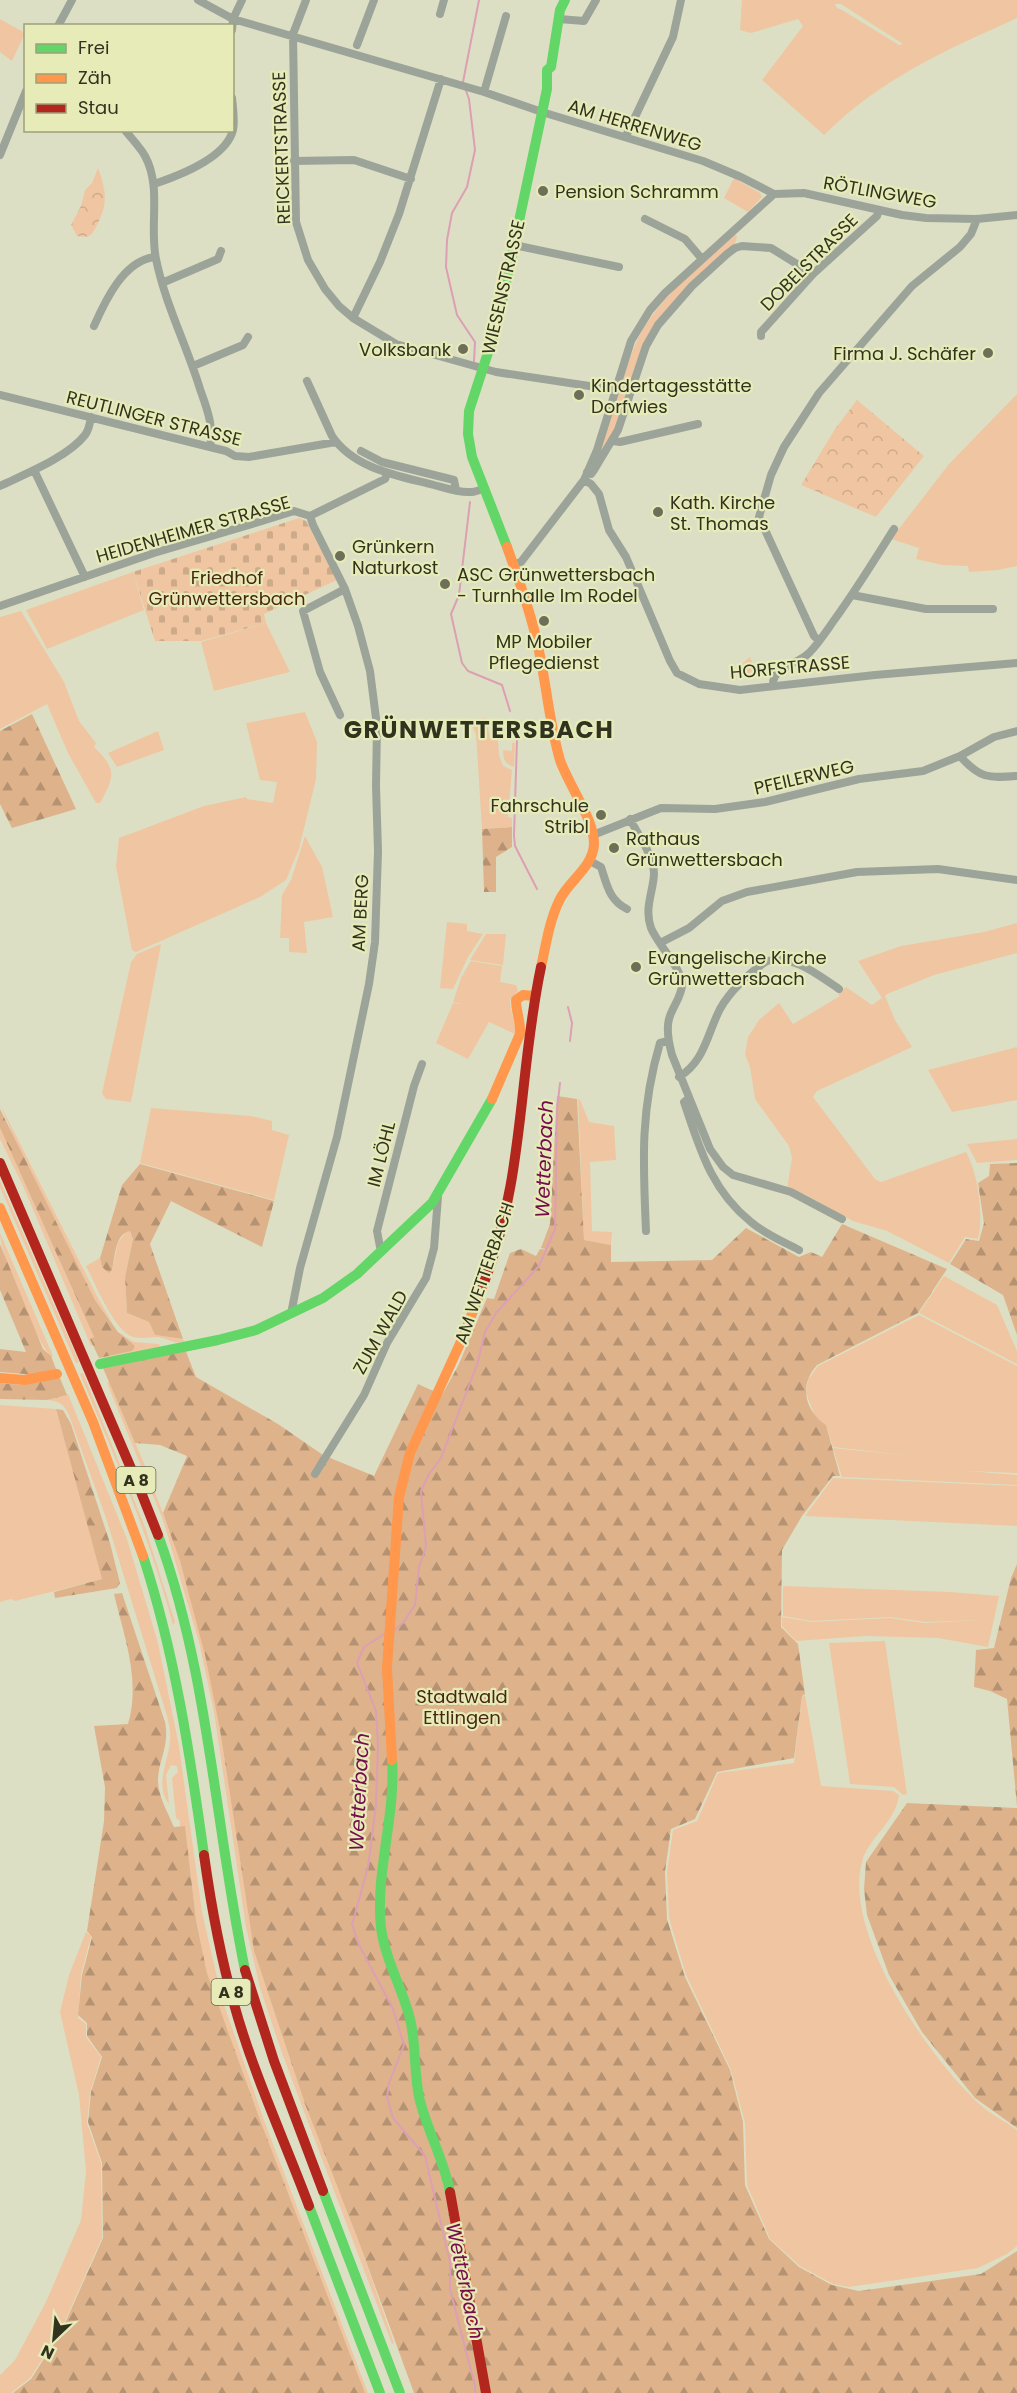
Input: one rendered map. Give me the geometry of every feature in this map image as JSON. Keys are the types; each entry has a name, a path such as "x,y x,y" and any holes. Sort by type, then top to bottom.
{"main road":[{"name":"WIESENSTRASSE","path":"484,489 470,450 469,411 493,338 548,82 551,78 561,7"},
{"path":"484,489 525,595 562,767 593,835 591,861"},
{"name":"AM WETTERBACH","path":"486,2393 447,2177 420,2101 416,2081 412,2024 404,1996 384,1946 381,1926 381,1889 393,1772 387,1668 396,1535 405,1471 418,1434 448,1372 488,1273 510,1197 519,1147 535,996 557,904 591,861"},
{"path":"100,1364 236,1336 291,1314 335,1290 381,1252 432,1203 456,1158 489,1107 518,1040 521,1025 516,1011 516,1000 523,995 535,996"},
{"name":"A 8","path":"0,1163 46,1267 159,1539 183,1620 198,1684 233,1917 247,1982 274,2061 399,2393"},
{"name":"A 8","path":"0,1208 120,1491 142,1549 158,1601 179,1687 216,1928 234,2004 380,2393"},
{"path":"0,1378 24,1380 57,1374"}],"street":[{"path":"59,24 72,0"},
{"name":"AM HERRENWEG","path":"198,0 233,19 293,34 484,92 727,170 774,194"},
{"path":"233,24 242,0"},
{"path":"293,34 306,0"},
{"path":"357,45 374,0"},
{"path":"440,14 444,0"},
{"path":"561,7 575,22 584,21 596,0"},
{"path":"626,136 673,37 681,0"},
{"path":"484,92 506,16"},
{"name":"REICKERTSTRASSE","path":"293,34 296,222 308,260 325,289 339,306 353,318 396,344 483,369 616,390"},
{"path":"353,318 380,262 411,179 441,79"},
{"path":"0,155 24,96"},
{"path":"127,132 145,156 154,184 155,257 211,424 210,447"},
{"path":"154,184 188,172 212,156 227,142 232,132"},
{"path":"294,161 354,160 411,179"},
{"name":"RÖTLINGWEG","path":"774,194 804,193 926,218 977,219 1017,215"},
{"path":"514,564 521,562 586,476 597,450 631,341 650,310 665,293 774,194"},
{"name":"DOBELSTRASSE","path":"761,336 761,332 813,274 877,216 879,210"},
{"path":"645,219 686,239 702,259"},
{"path":"819,641 759,517 771,475 784,447 819,393 912,286 960,247 971,234 977,219"},
{"path":"514,244 619,267"},
{"path":"586,476 591,474 613,441 646,346 658,325 692,286 727,254 742,246 771,248 813,274"},
{"path":"162,283 218,259 221,251"},
{"path":"94,326 102,308 124,276 146,258 155,257"},
{"path":"193,366 243,345 248,337"},
{"path":"307,381 336,442 356,458 387,474 456,490 471,492 484,489"},
{"name":"REUTLINGER STRASSE","path":"0,395 226,451 235,456 249,457 336,442"},
{"path":"0,486 34,470 70,448 85,435 91,417"},
{"path":"613,441 620,442 698,424"},
{"path":"361,451 382,462 454,480 456,490"},
{"path":"34,470 85,577"},
{"name":"HEIDENHEIMER STRASSE","path":"0,606 154,553 294,512 310,516 370,488 385,479 387,474"},
{"name":"HORFSTRASSE","path":"586,476 599,494 609,530 626,557 655,629 677,673 699,684 740,690 772,685 1017,663"},
{"name":"AM BERG","path":"291,1314 291,1303 350,1080 369,984 375,942 378,851 376,716 364,645 345,589 310,516"},
{"path":"772,685 772,680 778,672 805,657 819,641 852,595 894,529"},
{"path":"340,715 320,672 303,611 345,589"},
{"path":"852,595 926,609 993,609"},
{"name":"PFEILERWEG","path":"593,835 661,808 715,809 765,802 859,779 923,771 960,756 994,737 1017,731"},
{"path":"960,756 971,769 985,777 1017,776"},
{"path":"630,819 652,864 654,873 648,915 652,929 678,972 682,984 669,1019 668,1041 679,1077 710,1149 723,1167 733,1175 791,1192 842,1219"},
{"path":"591,861 601,867 611,897 617,904 627,909"},
{"path":"660,943 689,928 722,901 747,892 846,874 878,870 938,869 1017,880"},
{"path":"679,1077 694,1065 720,1008 728,997 767,961 774,959 793,963 808,969 838,989"},
{"path":"646,1231 644,1117 660,1043 668,1041"},
{"name":"IM LÖHL","path":"381,1252 377,1231 414,1086 422,1064"},
{"path":"689,1098 684,1102 702,1157 715,1183 752,1223 800,1250"},
{"name":"ZUM WALD","path":"315,1473 363,1395 387,1343 426,1278 434,1248 438,1192"}],"green space":[{"path":"742,0 1017,0 1017,18 939,54 891,82 868,97 824,135 762,80 803,26 798,19 751,33 740,30","holes":["835,4 841,4 903,44 899,45 837,8"]},
{"path":"0,19 24,32 24,35 12,61 0,52"},
{"path":"98,168 105,198 103,212 91,235 77,236 71,225 81,206 85,190 92,183"},
{"path":"734,178 760,193 762,197 748,212 724,198"},
{"path":"735,234 737,237 734,247 667,309 647,336 628,393 620,391 636,343 655,312 680,284"},
{"path":"619,393 627,396 616,430 595,463"},
{"path":"1017,394 1017,566 969,572 968,566 942,565 916,559 919,548 891,539 949,464"},
{"path":"857,400 924,456 876,517 801,485 835,429"},
{"name":"Friedhof Grünwettersbach","path":"299,518 306,521 337,580 264,614 266,623 201,641 155,641 133,572"},
{"path":"133,572 144,610 47,649 26,610"},
{"path":"21,611 64,682 79,721 96,743 94,747 110,767 111,779 100,803 96,803 68,753 47,704 0,729 0,617"},
{"path":"266,623 290,672 214,691 201,642"},
{"path":"750,657 755,669 750,673 738,674 734,671"},
{"path":"305,712 317,742 316,779 299,849 286,880 260,897 136,952 132,950 116,866 119,838 204,806 246,797 273,803 277,782 260,780 246,723"},
{"path":"32,714 76,809 12,828 0,804 0,731"},
{"path":"485,718 491,740 498,740 499,755 503,766 512,770 508,817 512,818 512,827 482,829 476,734 470,721"},
{"path":"158,731 164,750 117,767 108,753"},
{"path":"512,743 515,743 514,767 507,763 503,753 503,750 512,751"},
{"path":"512,827 512,847 496,857 496,892 484,892 482,829"},
{"path":"305,836 322,867 333,917 304,922 307,953 289,952 289,938 280,938 282,895 291,880"},
{"path":"447,922 467,924 467,931 483,934 468,957 453,989 440,988"},
{"path":"1017,923 1017,953 934,975 887,994 885,996 895,1020 912,1047 817,1091 813,1097 875,1179 881,1182 966,1152 974,1171 979,1195 978,1239 965,1237 949,1263 887,1231 853,1221 806,1195 787,1189 792,1158 789,1146 755,1099 750,1067 745,1054 748,1037 759,1020 779,1003 793,1024 840,996 838,995 846,987 872,1005 882,998 858,961 901,946 984,932"},
{"path":"486,934 506,934 503,965 470,960"},
{"path":"161,944 131,1102 106,1099 102,1093 131,962 137,954"},
{"path":"471,961 502,966 500,982 516,985 518,991 510,1000 515,1034 489,1022 468,1059 436,1043 453,1003 462,1004 453,1002 462,975 466,975 463,974"},
{"path":"1017,1047 1017,1100 952,1112 928,1070"},
{"name":"Stadtwald Ettlingen","path":"557,1096 577,1099 584,1240 611,1245 611,1262 712,1260 746,1228 799,1257 811,1252 822,1257 842,1224 947,1269 918,1313 817,1365 811,1373 806,1397 813,1412 826,1425 840,1476 833,1476 802,1516 782,1550 781,1627 798,1644 805,1694 802,1696 794,1758 717,1772 695,1819 671,1829 665,1872 667,1919 685,1977 730,2070 743,2122 745,2185 769,2239 799,2267 832,2285 859,2291 981,2274 1017,2251 1017,2393 414,2393 305,2104 254,1951 220,1730 205,1655 180,1561 163,1513 187,1456 160,1445 135,1443 103,1368 185,1349 196,1377 278,1424 323,1455 374,1476 418,1384 442,1395 458,1366 487,1298 494,1299 510,1253 521,1249 536,1256 540,1249 550,1250 541,1248 550,1224"},
{"path":"578,1099 589,1122 614,1126 616,1160 590,1162 592,1231 612,1232 611,1245 584,1240"},
{"path":"0,1104 114,1326 95,1300 18,1147"},
{"path":"151,1108 251,1116 272,1121 272,1130 289,1135 274,1200 140,1163"},
{"path":"0,1109 95,1300 118,1332 133,1344 135,1347 132,1351 99,1358 90,1339 94,1337 0,1128"},
{"path":"0,1128 94,1337 91,1339 93,1345 91,1346 23,1186 0,1139"},
{"path":"1017,1139 1017,1160 977,1163 967,1144"},
{"path":"1017,1163 1017,1335 1003,1295 950,1264 966,1239 979,1241 984,1223 978,1183 989,1176 990,1164"},
{"path":"140,1164 274,1201 262,1247 171,1201 150,1244 183,1339 155,1335 149,1322 127,1313 125,1277 133,1239 130,1231 121,1236 112,1270 109,1273 102,1267 100,1258 122,1185"},
{"path":"0,1181 79,1362 76,1363 0,1187"},
{"path":"126,1231 130,1231 133,1239 125,1277 127,1313 149,1322 155,1335 183,1339 184,1342 157,1337 133,1337 126,1333 112,1316 100,1294 86,1266 100,1258 102,1267 112,1270 118,1243"},
{"path":"0,1233 53,1356 51,1357 37,1334 20,1297 6,1259"},
{"path":"0,1244 43,1349 51,1356 56,1369 36,1375 0,1372 0,1349 26,1352 0,1290"},
{"path":"944,1276 997,1305 1017,1351 1017,1364 919,1313"},
{"path":"919,1315 1017,1366 1017,1473 967,1471 1017,1475 1017,1485 842,1477 833,1448 912,1456 833,1447 826,1425 815,1416 806,1393 808,1380 818,1366"},
{"path":"118,1332 134,1342 159,1344 160,1347 118,1357 99,1358 132,1351 133,1344"},
{"path":"83,1373 145,1527 175,1622 173,1625 143,1529 80,1374"},
{"path":"60,1378 67,1395 47,1400 0,1399 0,1383 22,1385"},
{"path":"109,1382 143,1461 175,1545 201,1633 220,1730 254,1951 305,2104 360,2245 394,2343 392,2344 283,2056 260,1988 246,1927 214,1712 199,1642 163,1520 107,1383"},
{"path":"68,1394 127,1539 158,1643 179,1746 202,1912 222,1999 265,2123 368,2393 365,2393 262,2125 207,1973 196,1920 185,1827 180,1827 180,1821 176,1818 172,1778 178,1772 177,1766 171,1765 166,1775 169,1804 163,1789 162,1780 170,1737 167,1716 106,1518 69,1415 61,1404 47,1400"},
{"path":"0,1405 56,1409 103,1579 15,1601 11,1599 0,1602"},
{"path":"56,1409 63,1410 71,1424 110,1543 120,1583 117,1588 55,1598 54,1592 102,1579"},
{"path":"833,1478 1017,1486 1017,1526 805,1516"},
{"path":"1017,1564 1017,1806 1007,1699 974,1687 976,1650 994,1648 1011,1578"},
{"path":"783,1586 999,1596 988,1647 938,1638 865,1636 796,1641 782,1626 782,1617 812,1622 890,1618 924,1623 985,1620 925,1622 890,1617 812,1621 783,1616"},
{"path":"122,1593 165,1722 166,1739 158,1782 160,1794 174,1827 185,1826 196,1920 207,1973 262,2125 365,2393 13,2393 31,2379 61,2332 103,2238 102,2163 88,2122 91,2092 102,2057 87,2036 87,2023 78,2015 82,1975 92,1937 87,1931 104,1821 105,1787 94,1726 128,1724 132,1708 130,1659 114,1594"},
{"path":"885,1641 907,1794 903,1795 894,1787 850,1784 829,1643"},
{"path":"805,1695 821,1786 893,1791 899,1795 897,1805 888,1822 865,1853 859,1890 865,1922 876,1955 892,1989 933,2051 954,2077 983,2107 1017,2130 1017,2246 1007,2254 978,2268 849,2287 833,2284 800,2266 770,2239 747,2185 745,2123 731,2070 686,1975 669,1918 667,1872 673,1830 697,1821 718,1773 794,1763 802,1697"},
{"path":"907,1803 1017,1808 1017,2128 975,2098 922,2032 889,1975 867,1915 864,1889 866,1862"},
{"path":"86,1932 91,1936 81,1975 78,2018 86,2024 86,2037 101,2057 90,2093 87,2123 101,2163 102,2238 60,2332 30,2378 11,2393 0,2393 0,2375 15,2360 46,2302 81,2220 86,2171 79,2095 60,2012 69,1975"}],"waterway":[{"name":"Wetterbach","path":"463,82 479,0"},
{"name":"Wetterbach","path":"465,88 469,99 475,150 467,187 452,213 447,240 446,267 457,315 475,342 474,361"},
{"name":"Wetterbach","path":"470,502 459,595 451,614 462,663 468,671 502,685 510,711"},
{"name":"Wetterbach","path":"517,739 515,846 537,889"},
{"name":"Wetterbach","path":"568,1007 572,1023 570,1041"},
{"name":"Wetterbach","path":"394,1630 403,1623 415,1605 419,1567 426,1547 421,1491 429,1474 441,1458 477,1365 485,1332 496,1313 539,1266 555,1229 557,1110 560,1083"},
{"name":"Wetterbach","path":"386,1633 364,1647 357,1663 376,1711 378,1745 376,1805 368,1867 352,1925 359,1945 393,2009 404,2045 389,2083 387,2097 393,2118 425,2156 450,2262 450,2289 475,2393"}],"traffic: fast":[{"path":"507,547 472,457 468,434 469,411 497,325 547,89 547,70 551,67 560,10 565,0"},
{"path":"100,1364 256,1330 323,1298 357,1274 432,1203 492,1099"},
{"path":"158,1535 189,1641 245,1970"},
{"path":"143,1556 173,1667 204,1855"},
{"path":"392,1760 391,1802 381,1886 381,1928 411,2025 420,2101 450,2192"},
{"path":"323,2191 400,2393"},
{"path":"309,2206 380,2393"}],"traffic: slow":[{"path":"507,547 534,628 560,760 590,825 594,844 593,853 585,867 563,894 556,909 541,967"},
{"path":"492,1099 520,1034 516,1000 523,995 535,996"},
{"path":"0,1208 93,1422 143,1556"},
{"path":"392,1760 387,1668 399,1497 410,1453 463,1337 483,1285"},
{"path":"0,1378 24,1380 57,1374"}],"traffic: jam":[{"path":"483,1285 507,1206 541,967"},
{"path":"0,1163 158,1535"},
{"path":"204,1855 220,1949 242,2030 259,2081 309,2206"},
{"path":"245,1970 274,2061 323,2191"},
{"path":"450,2192 486,2393"}],"place":[{"name":"Pension Schramm","path":"543,191"},
{"name":"Volksbank","path":"463,349"},
{"name":"Firma J. Schäfer","path":"988,353"},
{"name":"Kindertagesstätte Dorfwies","path":"579,395"},
{"name":"Kath. Kirche St. Thomas","path":"658,512"},
{"name":"Grünkern Naturkost","path":"340,556"},
{"name":"ASC Grünwettersbach - Turnhalle Im Rodel","path":"445,584"},
{"name":"MP Mobiler Pflegedienst","path":"544,621"},
{"name":"Fahrschule Stribl","path":"601,815"},
{"name":"Rathaus Grünwettersbach","path":"614,848"},
{"name":"Evangelische Kirche Grünwettersbach","path":"636,967"}],"district":[{"name":"GRÜNWETTERSBACH","path":"479,729"}]}
